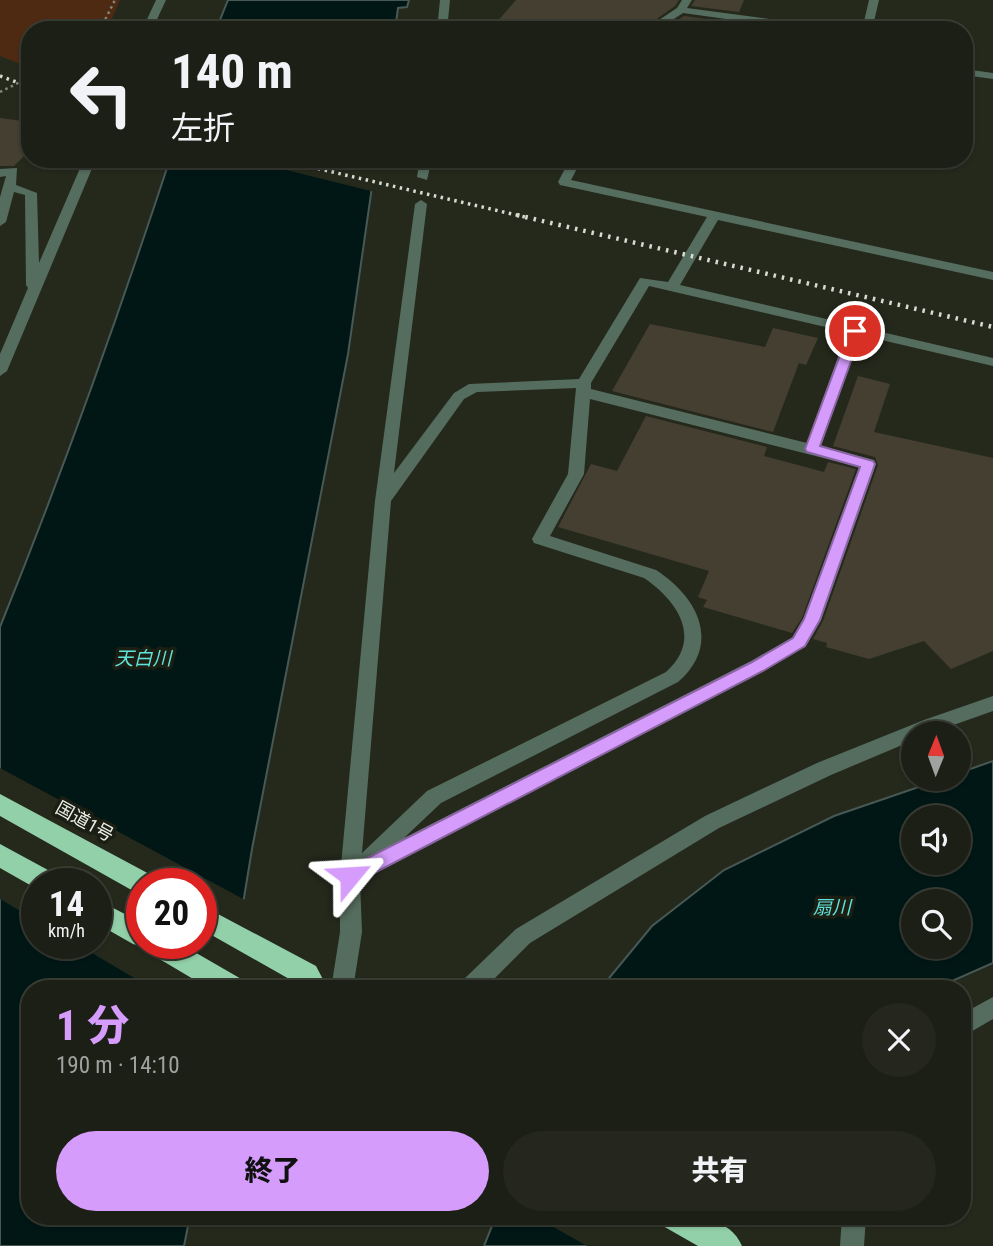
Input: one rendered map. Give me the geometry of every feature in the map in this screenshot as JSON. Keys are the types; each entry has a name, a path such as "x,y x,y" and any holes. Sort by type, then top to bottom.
{"highway":[{"name":"国道1号","path":"0,804 126,874"},
{"path":"0,855 22,868"},
{"path":"217,926 308,980"},
{"path":"182,959 219,980"},
{"path":"689,1225 727,1246"}],"street":[{"path":"151,21 161,0"},
{"path":"443,21 445,0"},
{"path":"869,21 874,0"},
{"path":"662,21 684,5 778,21"},
{"path":"973,73 993,76"},
{"path":"0,371 86,168"},
{"path":"423,177 424,168"},
{"path":"571,168 564,182 713,217 993,276"},
{"path":"0,173 13,171 0,222"},
{"path":"9,187 31,192 33,294"},
{"path":"343,980 351,932 350,876 383,502 421,204"},
{"path":"672,288 713,217"},
{"path":"350,876 434,797 672,677 685,664 692,651 692,635 686,611 665,582 650,574 540,539 576,474 583,387 645,281 993,362"},
{"path":"812,449 855,331"},
{"path":"350,876 799,642 812,620 868,464 583,387 474,387 459,396 383,502"},
{"path":"478,980 523,936 712,822 824,769 931,724 993,703"},
{"path":"971,1021 993,1007"},
{"path":"852,1246 853,1225"}],"path":[{"path":"104,21 115,0"},
{"path":"0,92 21,82"}],"shaded area":[{"path":"0,0 120,0 111,21 21,21 21,64 0,56"}],"water":[{"path":"228,0 409,0 407,7 398,8 396,21 220,21"},
{"name":"天白川","path":"167,168 375,168 348,354 252,849 230,980 21,980 21,1225 188,1225 184,1246 0,1246 0,627 67,453"},
{"name":"扇川","path":"993,761 993,963 954,980 607,980 652,926 724,870 834,816 907,791 971,791 971,769"},
{"path":"492,1225 750,1225 744,1246 484,1246"}],"pier":[{"path":"278,168 378,168 375,192"},
{"path":"0,768 186,868 126,868 126,959 217,959 217,885 247,901 234,980 138,980 102,959 112,959 112,868 21,868 21,911 0,899"},
{"path":"550,1225 753,1225 748,1246 587,1246"}],"building":[{"path":"516,0 679,0 654,21 498,21"},
{"path":"695,0 744,0 739,12 691,6"},
{"path":"684,16 720,21 676,21"},
{"path":"0,118 21,121 21,159 14,166 0,166"},
{"path":"650,324 765,347 773,328 818,338 806,365 799,363 773,432 612,391"},
{"path":"858,376 890,384 874,432 993,458 993,651 951,669 924,641 869,659 826,647 827,643 813,639 823,621 878,465 875,457 833,446"},
{"path":"646,416 767,447 764,456 824,472 828,462 856,469 802,618 792,633 703,607 707,600 698,597 709,571 558,527 591,464 617,471"}],"railway":[{"path":"0,76 21,84"},
{"path":"315,168 525,217"},
{"path":"517,215 993,327"}],"route":[{"path":"350,876 799,642 812,620 868,464 812,449 855,331"}]}
